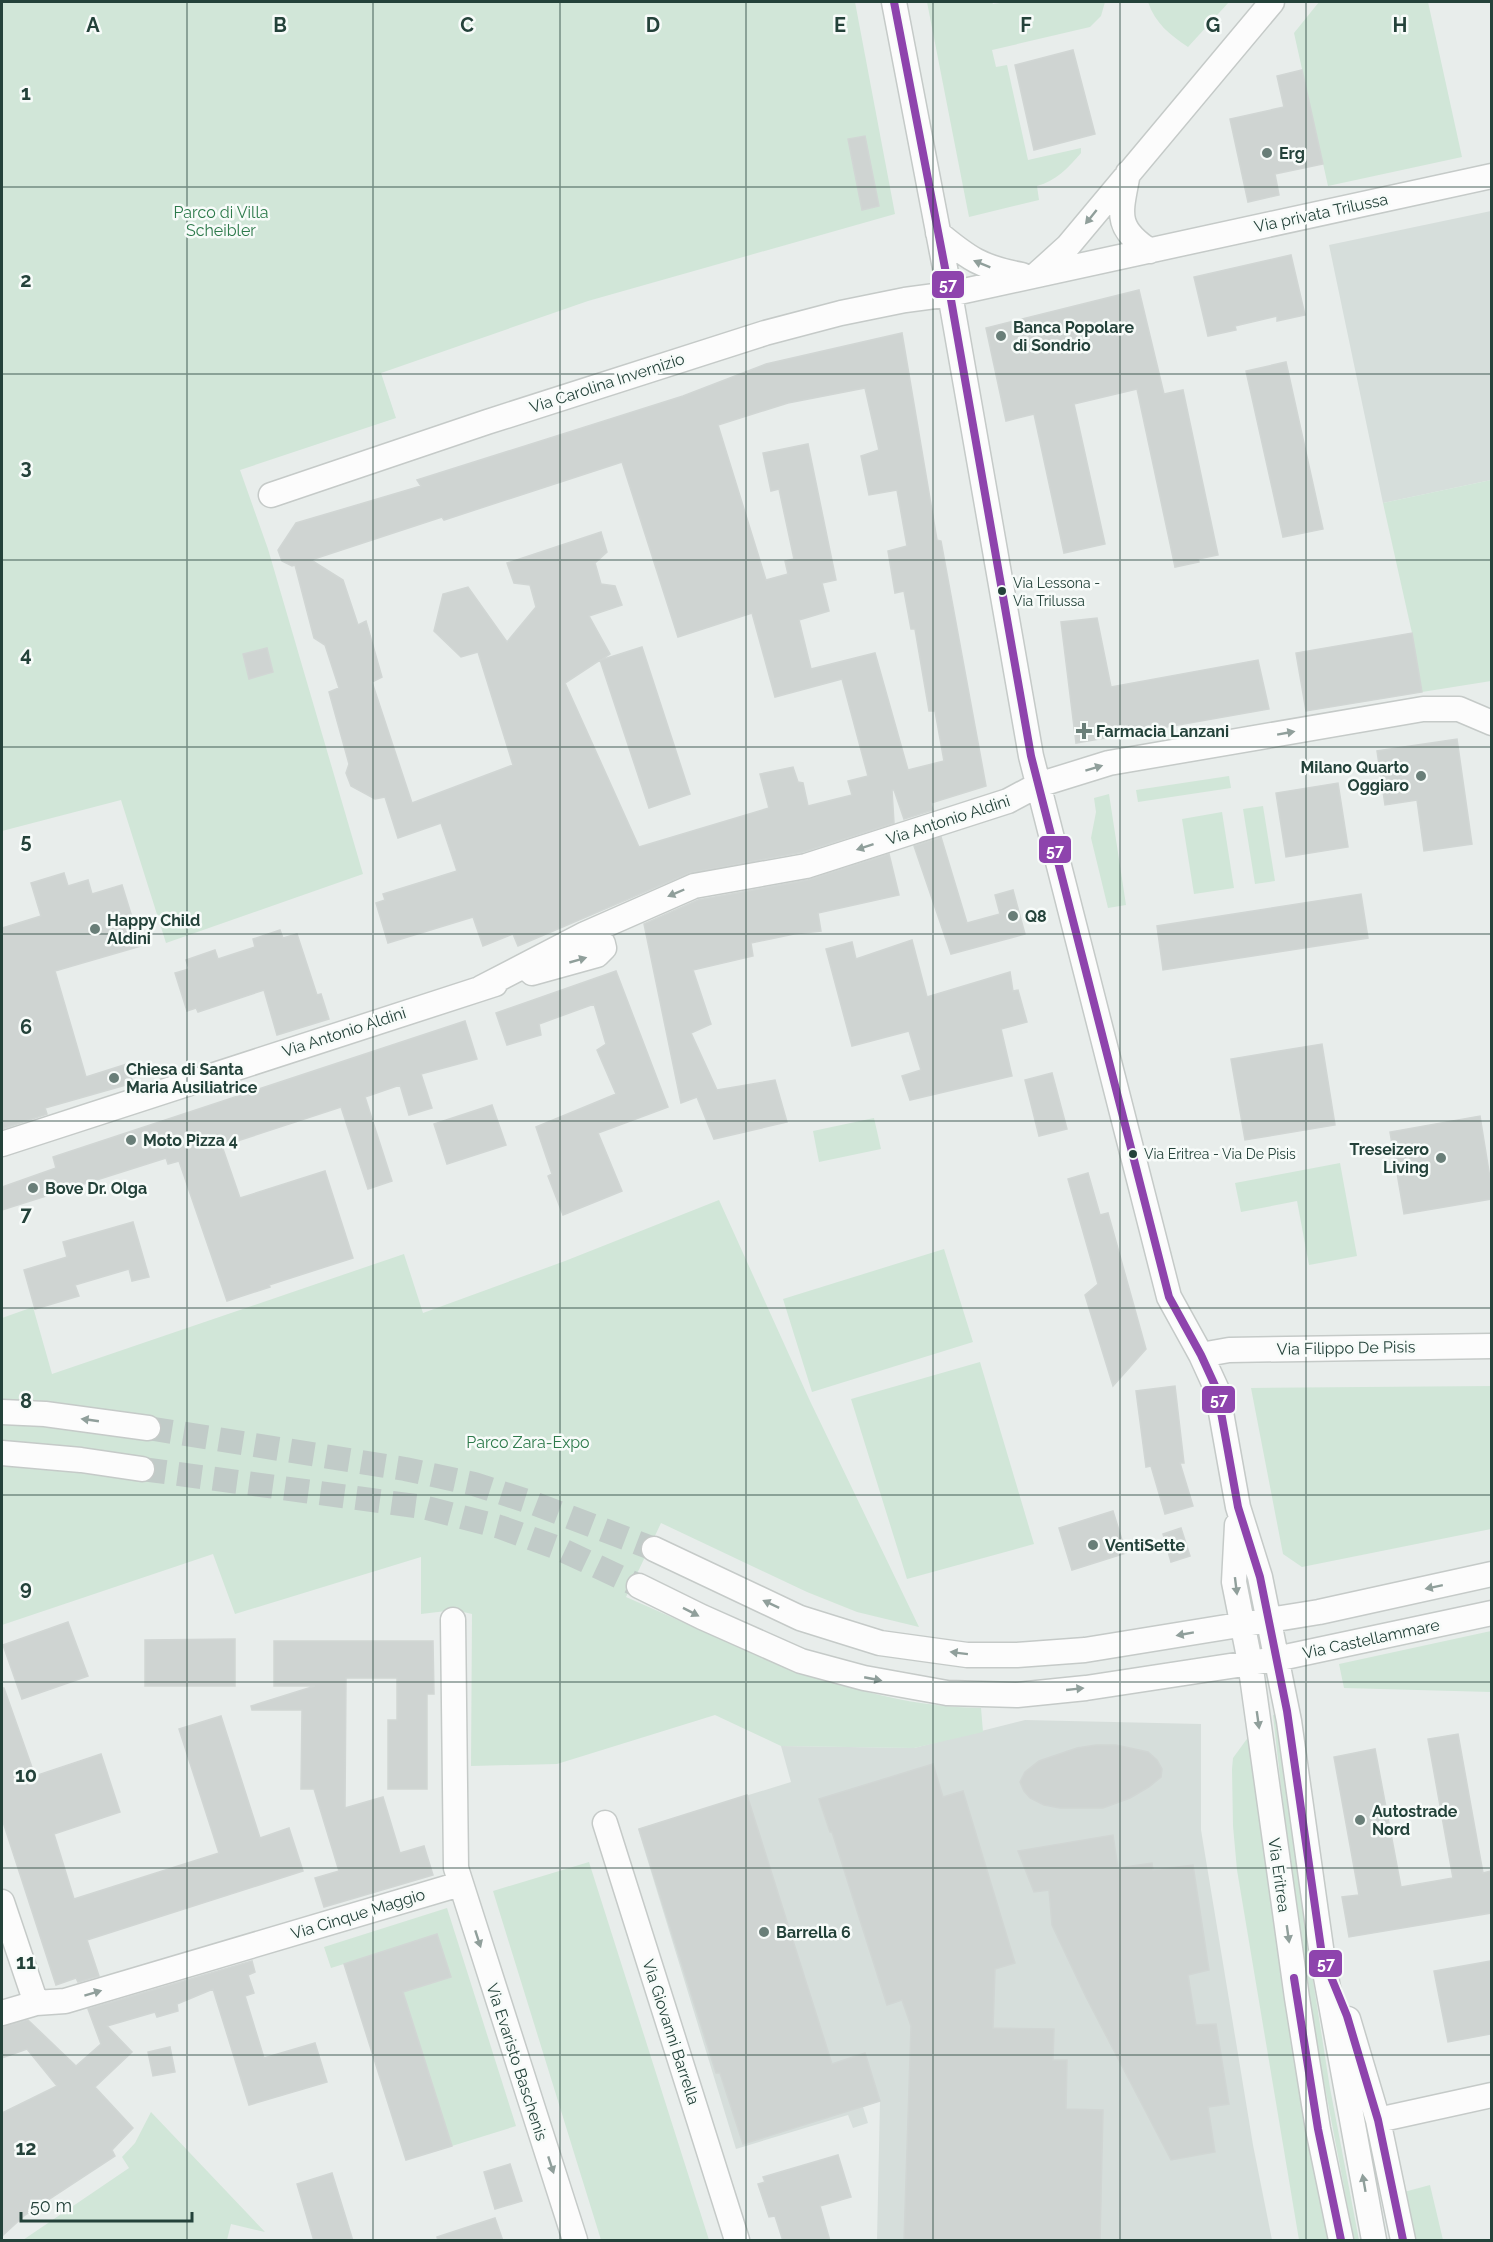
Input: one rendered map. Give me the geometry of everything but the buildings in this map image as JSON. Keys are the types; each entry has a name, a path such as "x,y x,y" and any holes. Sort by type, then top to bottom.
{"street":[{"name":"Via Eritrea","path":"894,2 950,294 1038,784 1169,1297 1201,1355 1217,1390 1238,1507 1260,1577 1289,1720 1322,1955 1374,2241"},
{"path":"938,233 970,259 998,271 1034,277 1068,246 1272,2"},
{"path":"1128,172 1122,208 1123,225 1133,240 1150,251"},
{"name":"Via privata Trilussa","path":"1034,277 1491,176"},
{"name":"Via Carolina Invernizio","path":"271,495 487,422 765,333 895,302 950,294 1034,277"},
{"name":"Via Antonio Aldini","path":"2,1144 481,988 585,934 694,886 806,866 1008,801 1038,784 1109,763 1423,710 1459,710 1491,723"},
{"name":"Via Filippo De Pisis","path":"1201,1355 1237,1350 1491,1346"},
{"path":"2,1412 45,1414 148,1428"},
{"path":"2,1453 81,1460 142,1469"},
{"name":"Via Eritrea","path":"1238,1507 1234,1582 1250,1662 1297,1998 1318,2129 1341,2241"},
{"path":"654,1549 800,1618 880,1643 967,1655 1017,1655 1085,1650 1319,1612 1491,1574"},
{"name":"Via Castellammare","path":"639,1586 801,1661 864,1678 947,1693 1017,1695 1086,1688 1276,1659 1491,1613"},
{"path":"453,1620 456,1868 460,1884"},
{"name":"Via Giovanni Barrella","path":"605,1823 737,2241"},
{"name":"Via Cinque Maggio","path":"2,2013 36,2003 65,2001 460,1884"},
{"name":"Via Evaristo Baschenis","path":"460,1884 575,2241"},
{"path":"2,1902 36,2003"},
{"name":"Via Eritrea","path":"1322,1955 1347,2016 1378,2120 1403,2241"},
{"path":"1378,2120 1491,2095"}],"shaded area":[{"path":"1491,211 1491,480 1383,503 1329,245"},
{"path":"1025,1720 1201,1724 1201,1830 1253,2145 1272,2240 877,2240 880,2101 863,2107 868,2123 853,2128 848,2115 736,2149 638,1829 791,1782 781,1746 914,1748"}],"green space":[{"name":"Parco di Villa Scheibler","path":"2,2 855,2 895,214 588,301 381,373 396,418 240,470 268,549 363,874 166,943 121,800 2,831"},
{"path":"927,2 992,2 993,4 1105,2 1101,16 1090,27 992,50 996,67 1007,65 1028,160 1081,148 1081,153 1061,173 1037,186 1039,200 969,217"},
{"path":"1148,2 1229,2 1188,47 1164,28"},
{"path":"1319,2 1428,2 1462,157 1328,186 1294,33"},
{"path":"1491,480 1491,681 1422,692 1412,633 1383,503"},
{"path":"1229,776 1231,788 1138,802 1136,790"},
{"path":"1109,794 1126,905 1108,908 1091,838 1096,812 1094,798"},
{"path":"1263,806 1275,881 1255,884 1243,809"},
{"path":"1222,812 1234,888 1194,894 1182,819"},
{"path":"874,1118 881,1149 819,1162 813,1131"},
{"path":"1340,1163 1357,1256 1309,1265 1297,1201 1241,1212 1235,1183"},
{"name":"Parco Zara-Expo","path":"719,1200 810,1401 919,1627 857,1612 807,1592 661,1523 626,1597 755,1653 843,1685 888,1697 934,1705 981,1708 983,1732 914,1748 781,1746 715,1715 557,1764 471,1766 472,1614 455,1610 421,1614 421,1557 235,1614 213,1554 2,1625 2,1318 33,1307 52,1374 404,1254 423,1313 565,1261"},
{"path":"944,1249 973,1342 812,1392 783,1299"},
{"path":"980,1362 1034,1544 907,1579 851,1399"},
{"path":"1491,1386 1491,1529 1302,1567 1283,1554 1251,1388"},
{"path":"1491,1631 1491,1692 1344,1688 1339,1664"},
{"path":"1276,1714 1307,1942 1330,2088 1359,2240 1354,2240 1300,1956 1273,1715"},
{"path":"1249,1736 1331,2240 1299,2240 1237,1870 1233,1826 1232,1769 1233,1758"},
{"path":"589,1862 709,2240 601,2240 493,1891"},
{"path":"447,1908 516,2126 452,2146 403,1992 450,1977 437,1935 331,1968 324,1947"},
{"path":"151,2112 265,2232 231,2224 227,2240 23,2240 129,2168 122,2157 135,2143"},
{"path":"1430,2185 1443,2240 1414,2240 1404,2192"}],"tunnel":[{"path":"148,1428 405,1469 474,1484 533,1503 654,1549"},
{"path":"142,1469 423,1507 500,1527 558,1548 639,1586"}],"transit line":[{"name":"57","path":"894,2 950,294 1031,756 1169,1297 1201,1355 1217,1390 1238,1507 1260,1577 1287,1711 1322,1955 1347,2016 1378,2120 1403,2240"},
{"name":"57","path":"1294,1978 1318,2129 1341,2240"}],"place":[{"name":"Erg","path":"1267,153"},
{"name":"Banca Popolare di Sondrio","path":"1001,336"},
{"name":"Via Lessona - Via Trilussa","path":"1002,591"},
{"name":"Farmacia Lanzani","path":"1084,731"},
{"name":"Milano Quarto Oggiaro","path":"1421,776"},
{"name":"Q8","path":"1013,916"},
{"name":"Happy Child Aldini","path":"95,929"},
{"name":"Chiesa di Santa Maria Ausiliatrice","path":"114,1078"},
{"name":"Moto Pizza 4","path":"131,1140"},
{"name":"Via Eritrea - Via De Pisis","path":"1133,1154"},
{"name":"Treseizero Living","path":"1441,1158"},
{"name":"Bove Dr. Olga","path":"33,1188"},
{"name":"VentiSette","path":"1093,1545"},
{"name":"Autostrade Nord","path":"1360,1820"},
{"name":"Barrella 6","path":"764,1932"}]}
